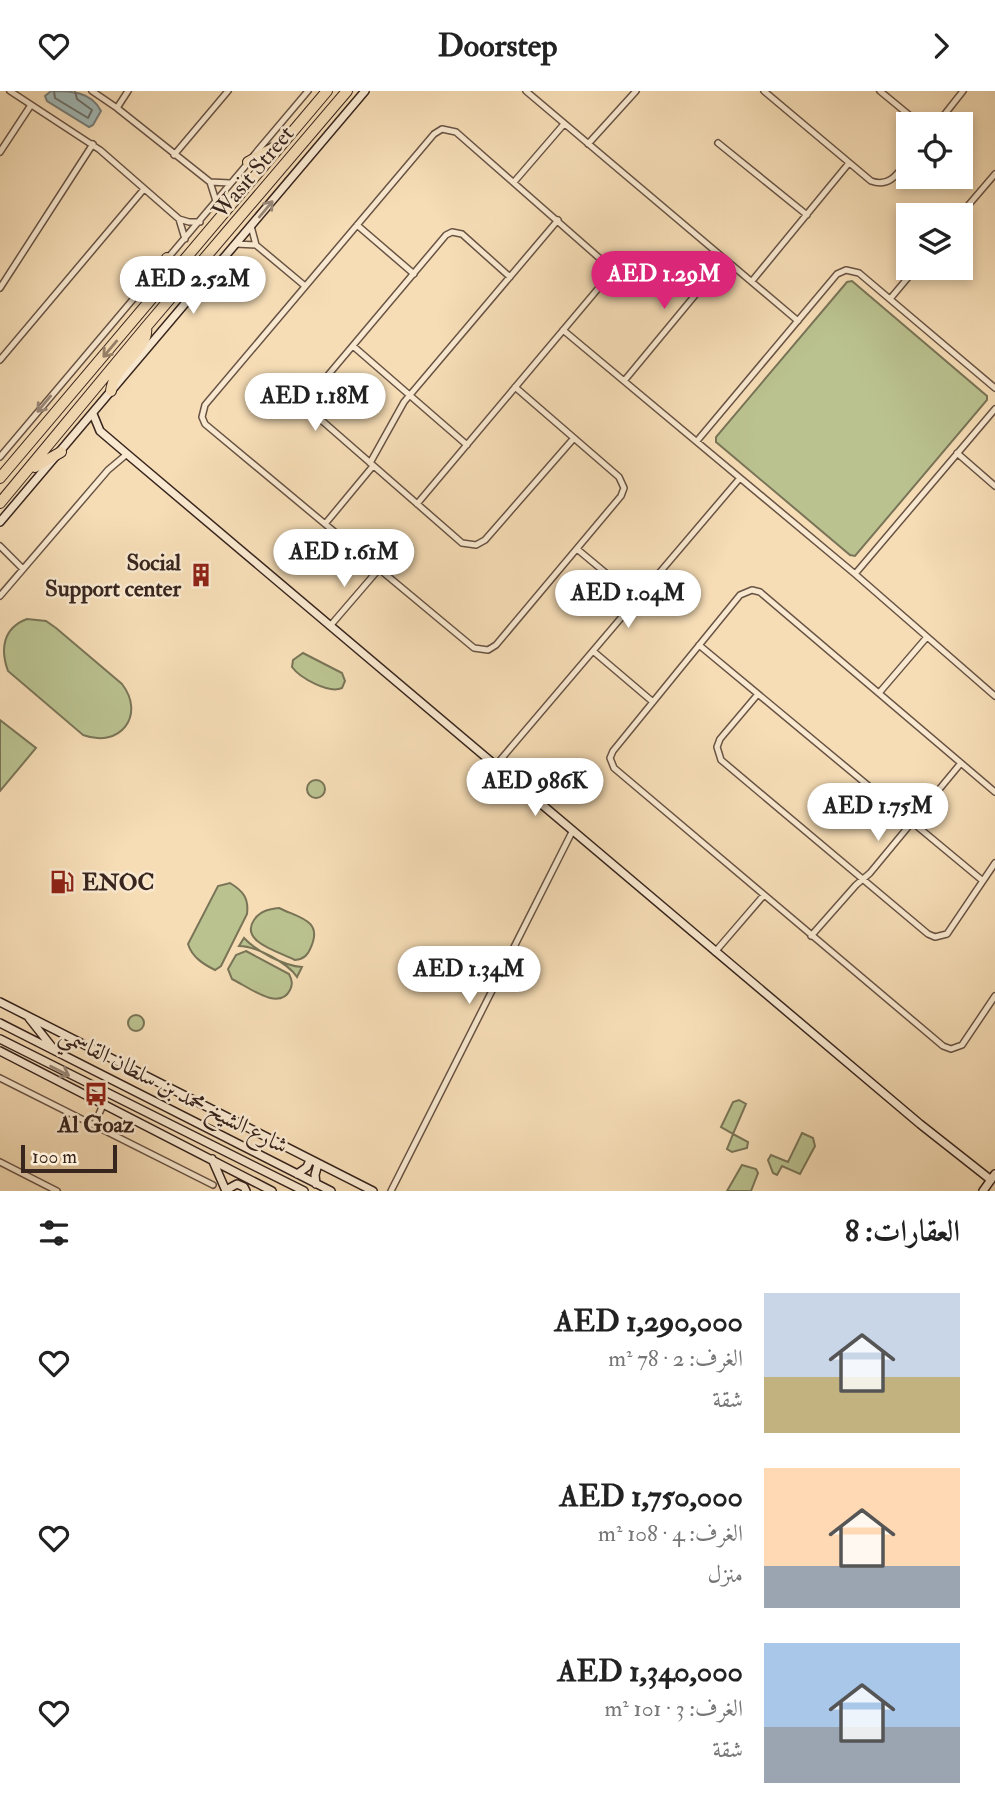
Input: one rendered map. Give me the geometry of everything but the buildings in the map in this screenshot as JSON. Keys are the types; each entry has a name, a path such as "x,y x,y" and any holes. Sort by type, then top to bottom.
{"highway":[{"name":"Wasit Street","path":"0,478 327,91"},
{"name":"Wasit Street","path":"0,503 347,91"},
{"path":"248,162 287,138"},
{"path":"132,322 135,310 159,280 167,258"},
{"path":"111,391 116,374 145,339 146,327"},
{"path":"25,473 61,452"}],"street":[{"path":"10,91 93,144 179,219 200,222"},
{"path":"92,91 210,182 230,183"},
{"path":"117,108 128,91"},
{"path":"174,155 228,91"},
{"path":"0,457 308,91"},
{"path":"0,523 365,91"},
{"path":"526,91 798,321"},
{"path":"588,143 636,91"},
{"path":"764,91 871,181 879,184 891,180 896,174"},
{"path":"880,91 905,112"},
{"path":"946,112 963,91"},
{"path":"0,152 31,104"},
{"path":"514,182 565,124"},
{"path":"417,504 467,445 515,387 607,278 609,272 606,263 456,132 442,129 434,134 205,405 202,417 205,424 474,648 484,651 496,645 621,496 624,488 619,477 515,387"},
{"path":"718,143 807,215"},
{"path":"0,288 93,144"},
{"path":"752,281 849,163"},
{"path":"970,203 995,174"},
{"path":"210,182 216,201"},
{"path":"0,360 144,188"},
{"path":"179,219 185,239"},
{"path":"325,524 372,465 399,409 558,220"},
{"path":"357,225 414,274"},
{"path":"251,226 256,245 305,286"},
{"path":"510,277 462,234 455,232 446,235 313,393 310,407 314,415 462,543 471,545 481,543 574,438"},
{"path":"236,244 256,245"},
{"path":"624,381 725,259"},
{"path":"697,442 837,274 846,269 859,273 995,388"},
{"path":"890,299 906,280"},
{"path":"563,330 855,574 995,697"},
{"path":"353,346 467,445"},
{"path":"855,574 995,409"},
{"path":"93,414 100,431 572,832 920,1124 993,1177 983,1191"},
{"path":"80,429 100,431"},
{"path":"957,453 995,486"},
{"path":"0,596 108,470 127,454"},
{"path":"496,765 740,478"},
{"path":"0,547 23,569"},
{"path":"577,549 637,599"},
{"path":"330,626 379,569"},
{"path":"995,792 756,590 747,590 740,595 610,758 612,765 811,936 947,1048 955,1049 962,1045 995,996"},
{"path":"879,693 927,637"},
{"path":"699,645 983,881"},
{"path":"593,651 653,702"},
{"path":"758,694 720,739 717,747 719,756 928,934 935,937 947,934 995,863"},
{"path":"811,936 913,823 961,763"},
{"path":"391,1191 572,832"},
{"path":"715,952 764,895"},
{"path":"0,1002 373,1191"},
{"path":"29,1017 59,1053"},
{"name":"شارع الشيخ محمد بن سلطان القاسمي","path":"0,1023 331,1191"},
{"name":"شارع الشيخ محمد بن سلطان القاسمي","path":"0,1039 131,1107 304,1191"},
{"path":"0,1051 272,1191"},
{"path":"0,1078 213,1185"},
{"path":"94,1125 103,1104"},
{"path":"131,1107 156,1129"},
{"path":"212,1159 226,1190 237,1184 246,1191"},
{"path":"0,1162 42,1188 57,1191"},
{"path":"297,1174 314,1162"},
{"path":"314,1162 316,1184"}],"green space":[{"path":"852,281 987,396 987,400 855,556 850,555 716,442 716,437 847,282"},
{"path":"27,619 46,621 122,684 129,696 131,707 130,717 118,733 96,738 83,735 8,671 4,647 8,634"},
{"path":"303,653 342,673 345,681 342,688 323,687 296,671 292,667 293,660"},
{"path":"0,720 36,748 0,791"},
{"path":"316,780 322,783 325,789 322,795 316,798 310,795 307,789 310,783"},
{"path":"230,883 244,895 247,914 221,966 215,970 198,960 188,944 218,886"},
{"path":"279,908 307,921 314,931 310,950 301,959 295,960 271,950 252,934 251,928 259,914"},
{"path":"244,938 249,943 262,952 239,946"},
{"path":"246,951 289,974 292,986 285,996 271,998 232,979 228,969 236,955"},
{"path":"278,961 302,967 297,977 287,966"},
{"path":"133,1015 139,1015 144,1023 142,1029 133,1031 128,1026 128,1020"},
{"path":"739,1100 746,1104 733,1134 721,1127 733,1102"},
{"path":"802,1133 813,1138 815,1146 800,1174 782,1166 777,1175 773,1173 768,1160 771,1155 788,1162"},
{"path":"733,1134 748,1142 747,1148 732,1152 727,1149"},
{"path":"742,1165 756,1169 758,1173 751,1191 727,1191"}],"water":[{"path":"51,91 73,92 92,99 101,111 93,125 89,127 47,101 45,96"}],"place":[{"name":"Social Support center","path":"201,575"},
{"name":"ENOC","path":"62,882"},
{"name":"Al Goaz","path":"96,1094"}]}
